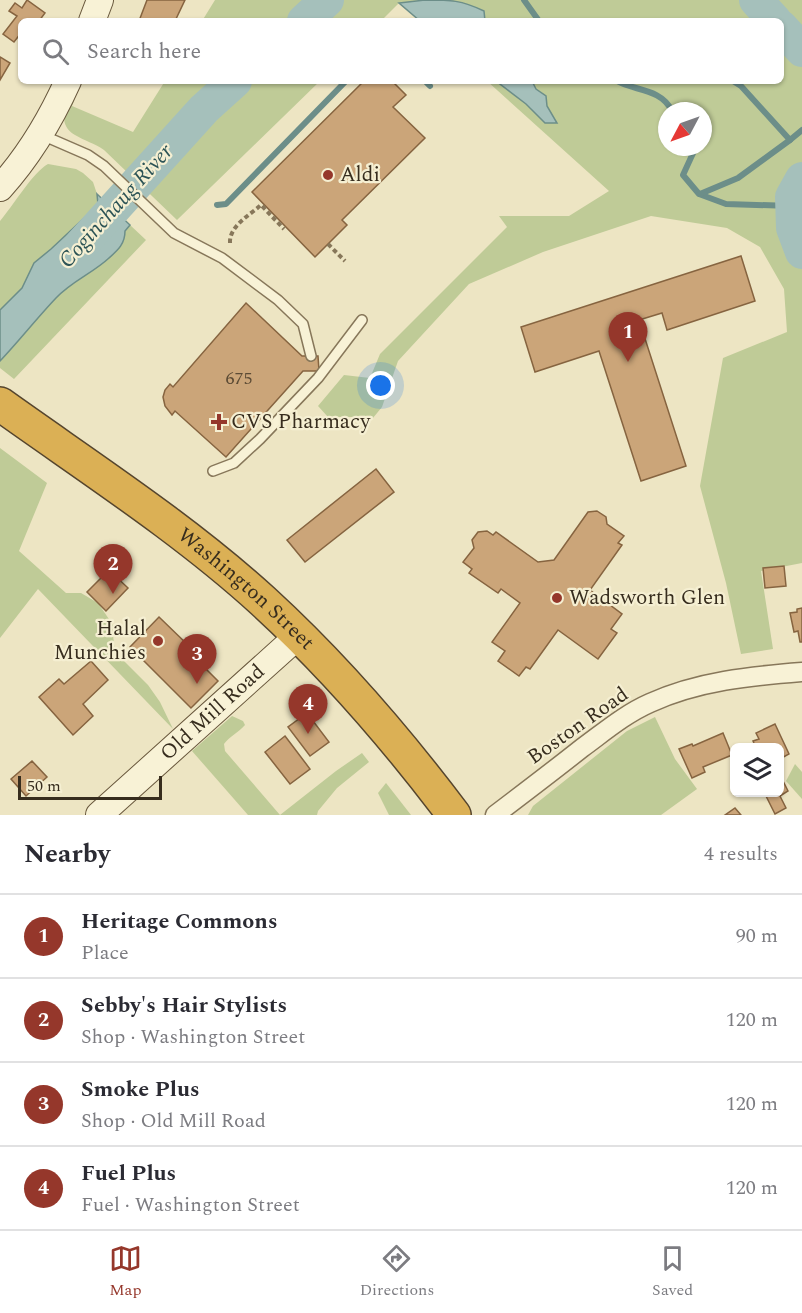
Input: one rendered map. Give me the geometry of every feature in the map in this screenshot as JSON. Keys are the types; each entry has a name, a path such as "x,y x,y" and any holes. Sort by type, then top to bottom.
{"highway":[{"name":"Washington Street","path":"0,404 194,544 262,600 300,635 383,724 454,815"}],"street":[{"path":"93,18 100,0"},
{"path":"0,188 23,162 42,135 67,84"},
{"name":"Old Mill Road","path":"99,815 300,635"},
{"name":"Boston Road","path":"495,815 607,729 628,714 651,703 697,687 723,681 802,672"}],"lane":[{"path":"42,135 88,155 104,166 160,221 180,237 222,258 278,300 303,324 311,356"},
{"path":"213,471 234,463 306,391 362,320"},
{"path":"306,391 312,371"}],"path":[{"path":"230,243 235,228 261,205 284,229"},
{"path":"328,244 345,261"}],"green space":[{"path":"215,0 802,0 802,563 761,571 773,649 741,654 726,583 700,486 723,358 787,332 784,289 760,247 727,228 651,216 543,252 469,284 398,361 382,407 368,424 362,417 328,417 318,406 344,375 370,378 380,354 507,227 499,216 569,216 609,191 490,84 784,84 784,18 416,18 399,3 384,18 204,18"},
{"path":"76,84 80,84 72,106 133,132 163,84 317,84 177,220 104,150 68,130 64,117 67,102"},
{"path":"48,164 76,169 83,173 93,182 97,194 146,240 14,379 0,368 0,221 30,182"},
{"path":"0,448 47,483 19,551 66,593 81,593 98,603 115,628 113,635 115,652 148,685 160,702 173,729 38,589 0,638"},
{"path":"232,716 243,721 245,725 224,744 225,751 280,815 248,815 192,751"},
{"path":"655,717 675,759 697,789 661,815 528,815 533,806 627,731"},
{"path":"362,753 369,762 337,788 317,815 280,815 336,771"},
{"path":"795,764 802,772 802,799 786,781"},
{"path":"386,783 411,815 389,815 378,793"}],"water":[{"path":"425,0 462,3 484,11 485,18 416,18 399,3"},
{"path":"500,84 534,84 536,89 546,96 547,106 557,123 545,123 526,104"},
{"path":"97,194 130,225 125,231 122,243 103,263 56,298 0,361 0,310 22,288 34,263 98,205"}],"building":[{"path":"27,0 45,13 41,18 18,18 18,37 14,42 3,34 17,16 9,11 15,3 22,8"},
{"path":"147,0 185,0 176,18 140,18"},
{"path":"0,57 10,63 0,80"},
{"name":"Aldi","path":"361,84 395,84 406,95 393,107 425,138 342,220 347,225 315,257 252,192"},
{"path":"741,256 755,301 667,330 662,313 639,320 686,466 641,481 599,351 535,372 521,327"},
{"name":"CVS Pharmacy","path":"246,303 302,356 318,356 319,371 303,371 226,457 175,411 172,415 165,406 163,397 170,384 173,387"},
{"path":"376,469 394,492 305,562 287,540"},
{"name":"Wadsworth Glen","path":"597,511 606,517 607,524 624,536 618,543 622,545 590,590 622,614 611,629 617,633 598,659 558,630 530,669 526,667 519,676 498,661 505,651 492,642 520,603 501,589 498,593 469,573 472,569 463,562 474,548 472,540 478,532 487,531 493,535 496,532 538,562 554,560 588,512"},
{"path":"784,566 786,586 765,588 763,568"},
{"path":"109,570 128,588 106,611 87,592"},
{"path":"802,608 802,642 800,642 798,631 794,632 790,613"},
{"path":"159,617 190,647 187,650 218,681 191,708 130,647"},
{"path":"91,661 108,680 83,704 93,716 73,735 39,697 59,679 64,684"},
{"path":"307,713 329,742 310,756 288,727"},
{"path":"775,724 784,743 754,743 753,741 759,739 756,733"},
{"path":"723,733 730,756 703,767 705,772 692,778 679,749 692,744 693,746"},
{"path":"285,736 310,769 290,784 265,752"},
{"path":"784,743 789,754 784,757"},
{"path":"32,761 47,777 26,796 11,779"},
{"path":"766,797 780,797 786,808 775,814"},
{"path":"735,808 741,815 725,815"}],"waterway":[{"name":"Coginchaug River","path":"307,18 327,0"},
{"path":"524,0 537,18"},
{"name":"Coginchaug River","path":"756,0 772,18"},
{"name":"Coginchaug River","path":"784,30 802,50"},
{"name":"Coginchaug River","path":"81,245 204,109 232,84"},
{"path":"217,205 226,204 343,84"},
{"path":"624,84 654,94 665,102"},
{"path":"738,84 790,140 802,130"},
{"path":"700,194 738,178 790,140"},
{"path":"692,156 683,175 699,194 726,204 792,206"},
{"name":"Coginchaug River","path":"802,179 792,197 793,228 802,252"}],"place":[{"name":"Aldi","path":"328,175"},
{"name":"Heritage Commons","path":"628,362"},
{"name":"CVS Pharmacy","path":"219,422"},
{"name":"Sebby's Hair Stylists","path":"113,594"},
{"name":"Wadsworth Glen","path":"557,598"},
{"name":"Halal Munchies","path":"158,641"},
{"name":"Smoke Plus","path":"197,684"},
{"name":"Fuel Plus","path":"308,734"}]}
